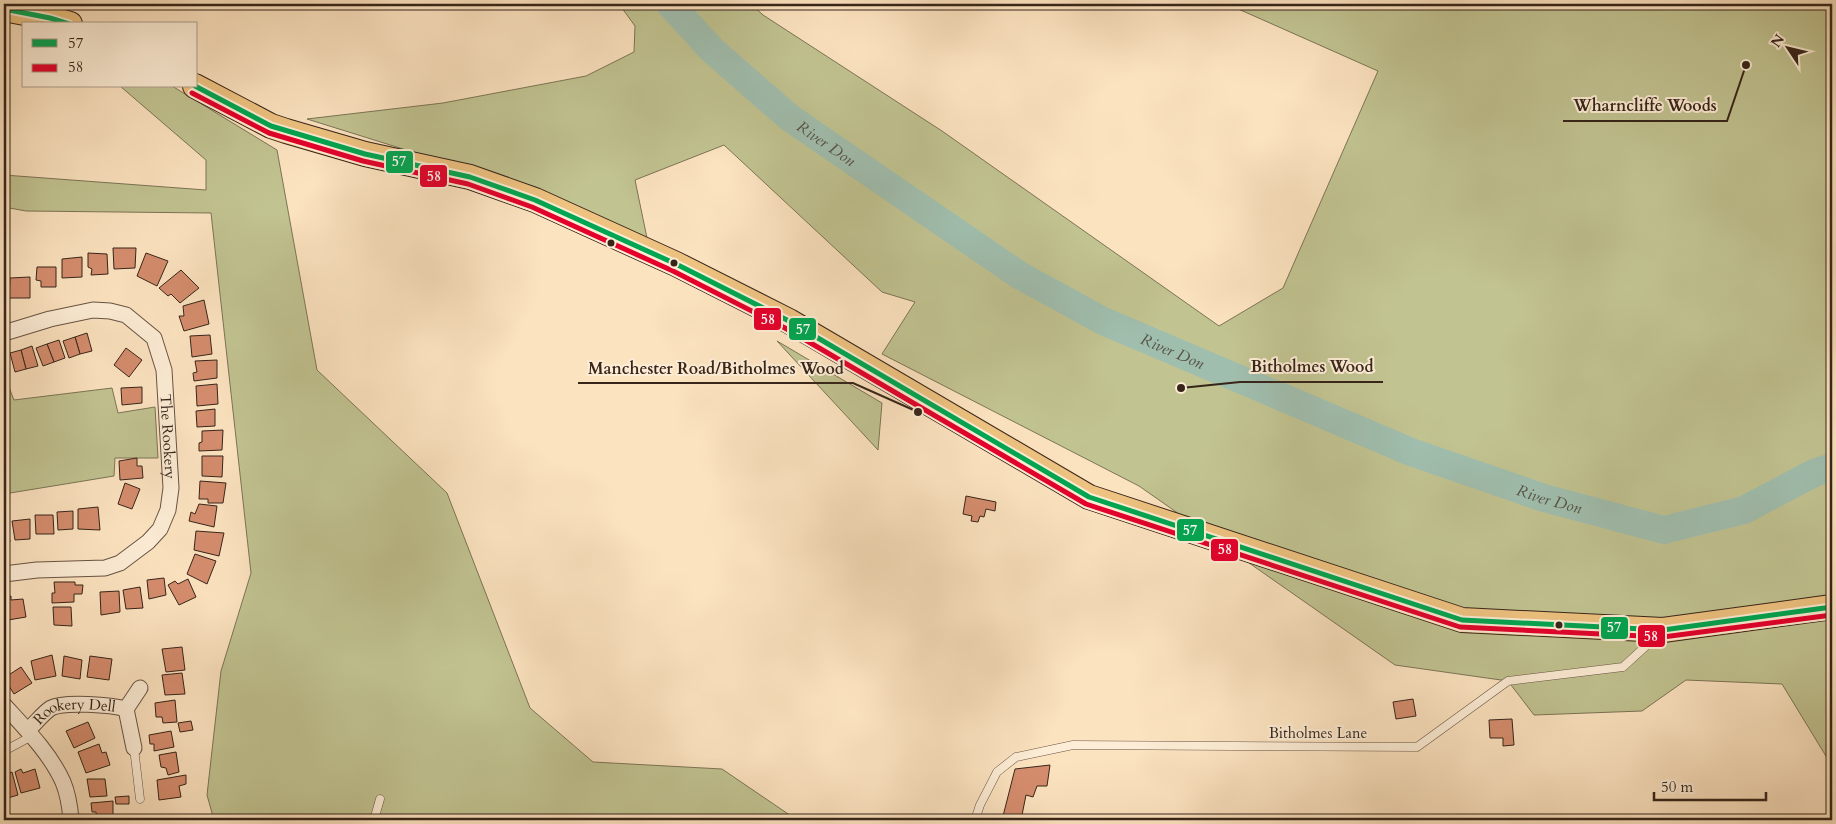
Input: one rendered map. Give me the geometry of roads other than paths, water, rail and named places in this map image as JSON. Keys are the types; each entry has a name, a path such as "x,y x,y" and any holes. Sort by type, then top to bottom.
{"main road":[{"path":"4,9 63,22"},
{"path":"198,88 271,126 365,154 470,178 535,200 676,264 789,320 1090,497 1462,620 1663,630 1832,607"}],"street":[{"name":"The Rookery","path":"4,333 50,319 93,310 126,315 154,338 164,370 171,488 168,510 160,529 148,542 120,563 105,568 37,570 4,574"},
{"name":"Rookery Dell","path":"134,748 126,710 140,688"},
{"path":"4,705 30,733 50,760 63,782 69,800 71,820"},
{"name":"Rookery Dell","path":"30,733 51,708 105,705 126,710"}],"lane":[{"name":"Bitholmes Lane","path":"975,820 980,805 997,772 1016,758 1073,745 1417,747 1508,681 1623,667 1663,630"},
{"path":"4,751 30,733"},
{"path":"134,748 140,799"},
{"path":"374,820 380,799"}],"waterway":[{"name":"River Don","path":"670,4 712,50 790,118 1019,275 1103,321 1411,452 1544,498 1664,530 1744,510 1814,473 1832,467"}],"place":[{"name":"Wharncliffe Woods","path":"1746,65"},
{"name":"Bitholmes Wood","path":"1181,388"},
{"name":"Manchester Road/Bitholmes Wood","path":"918,412"}]}
